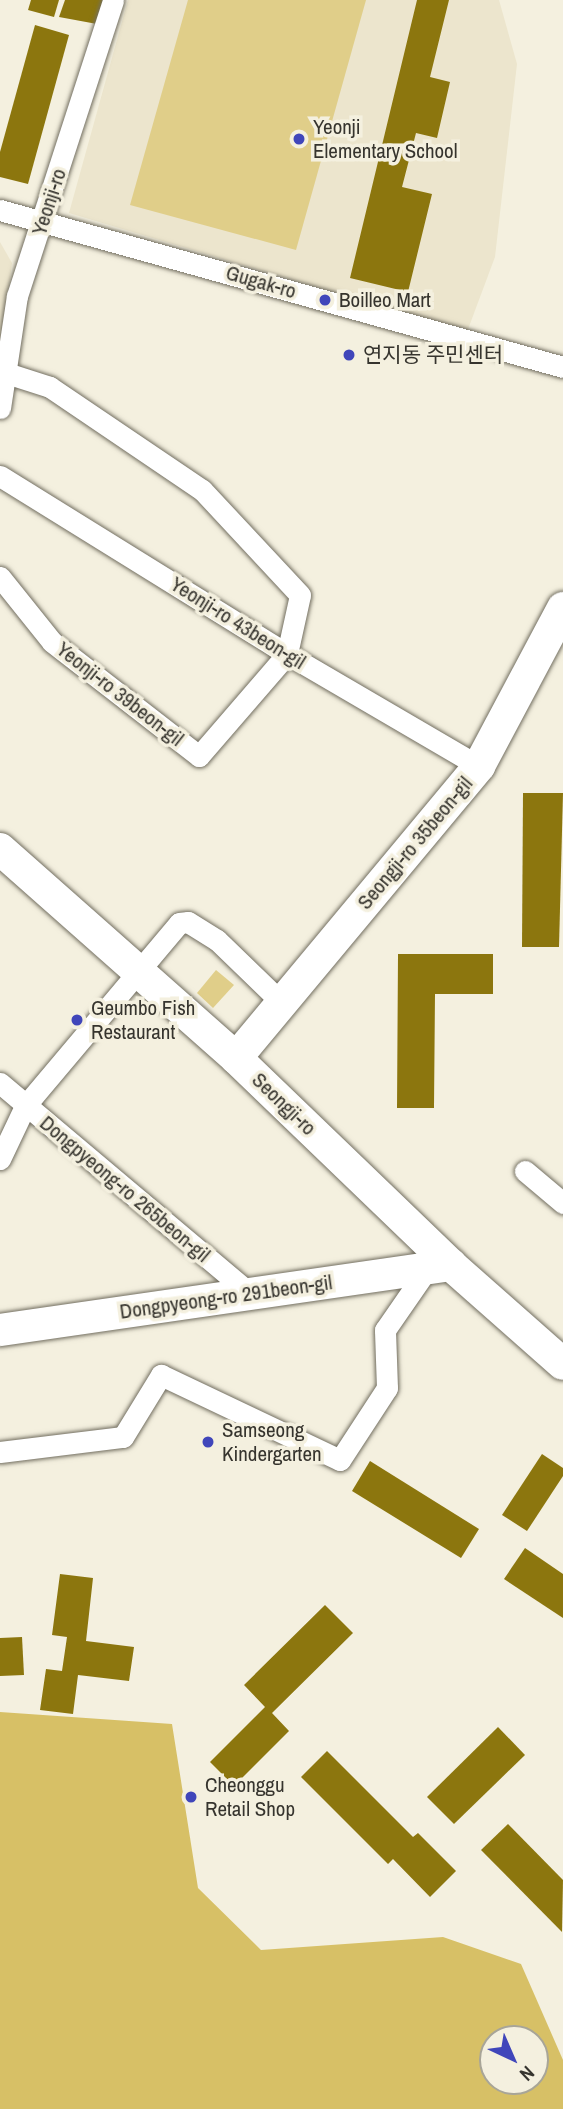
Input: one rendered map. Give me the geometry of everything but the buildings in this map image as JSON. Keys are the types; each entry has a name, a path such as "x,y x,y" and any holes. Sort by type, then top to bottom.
{"main road":[{"name":"Seongji-ro 35beon-gil","path":"236,1058 479,766 563,608"},
{"name":"Seongji-ro","path":"0,849 236,1058 440,1266 563,1364"},
{"name":"Dongpyeong-ro 291beon-gil","path":"0,1329 440,1266"}],"street":[{"name":"Yeonji-ro","path":"0,408 3,372 17,296 113,0"},
{"name":"Gugak-ro","path":"0,210 563,367"},
{"name":"Yeonji-ro 39beon-gil","path":"0,577 52,642 199,756 287,654 300,595 202,490 50,387 3,372"},
{"name":"Yeonji-ro 43beon-gil","path":"0,476 287,654 479,766"},
{"path":"0,1159 25,1106 172,929 188,922 217,940 282,1003"},
{"name":"Dongpyeong-ro 265beon-gil","path":"0,1083 251,1294"},
{"path":"0,1101 25,1106"},
{"path":"525,1171 563,1203"},
{"path":"0,1452 123,1437 161,1374 340,1460 387,1388 386,1330 440,1266"}],"shaded area":[{"name":"Yeonji Elementary School","path":"128,0 499,0 517,64 495,257 467,332 69,213"},
{"path":"188,0 366,0 296,250 130,205"},
{"path":"0,242 12,263 0,353"},
{"path":"216,970 234,985 213,1008 197,993"},
{"path":"0,1712 172,1724 198,1888 261,1950 443,1937 521,1964 548,2025 479,2025 479,2095 549,2095 549,2028 563,2060 563,2109 0,2109"}],"place":[{"name":"Yeonji Elementary School","path":"299,139"},
{"name":"Boilleo Mart","path":"325,300"},
{"name":"연지동 주민센터","path":"349,355"},
{"name":"Geumbo Fish Restaurant","path":"77,1020"},
{"name":"Samseong Kindergarten","path":"208,1442"},
{"name":"Cheonggu Retail Shop","path":"191,1797"}]}
